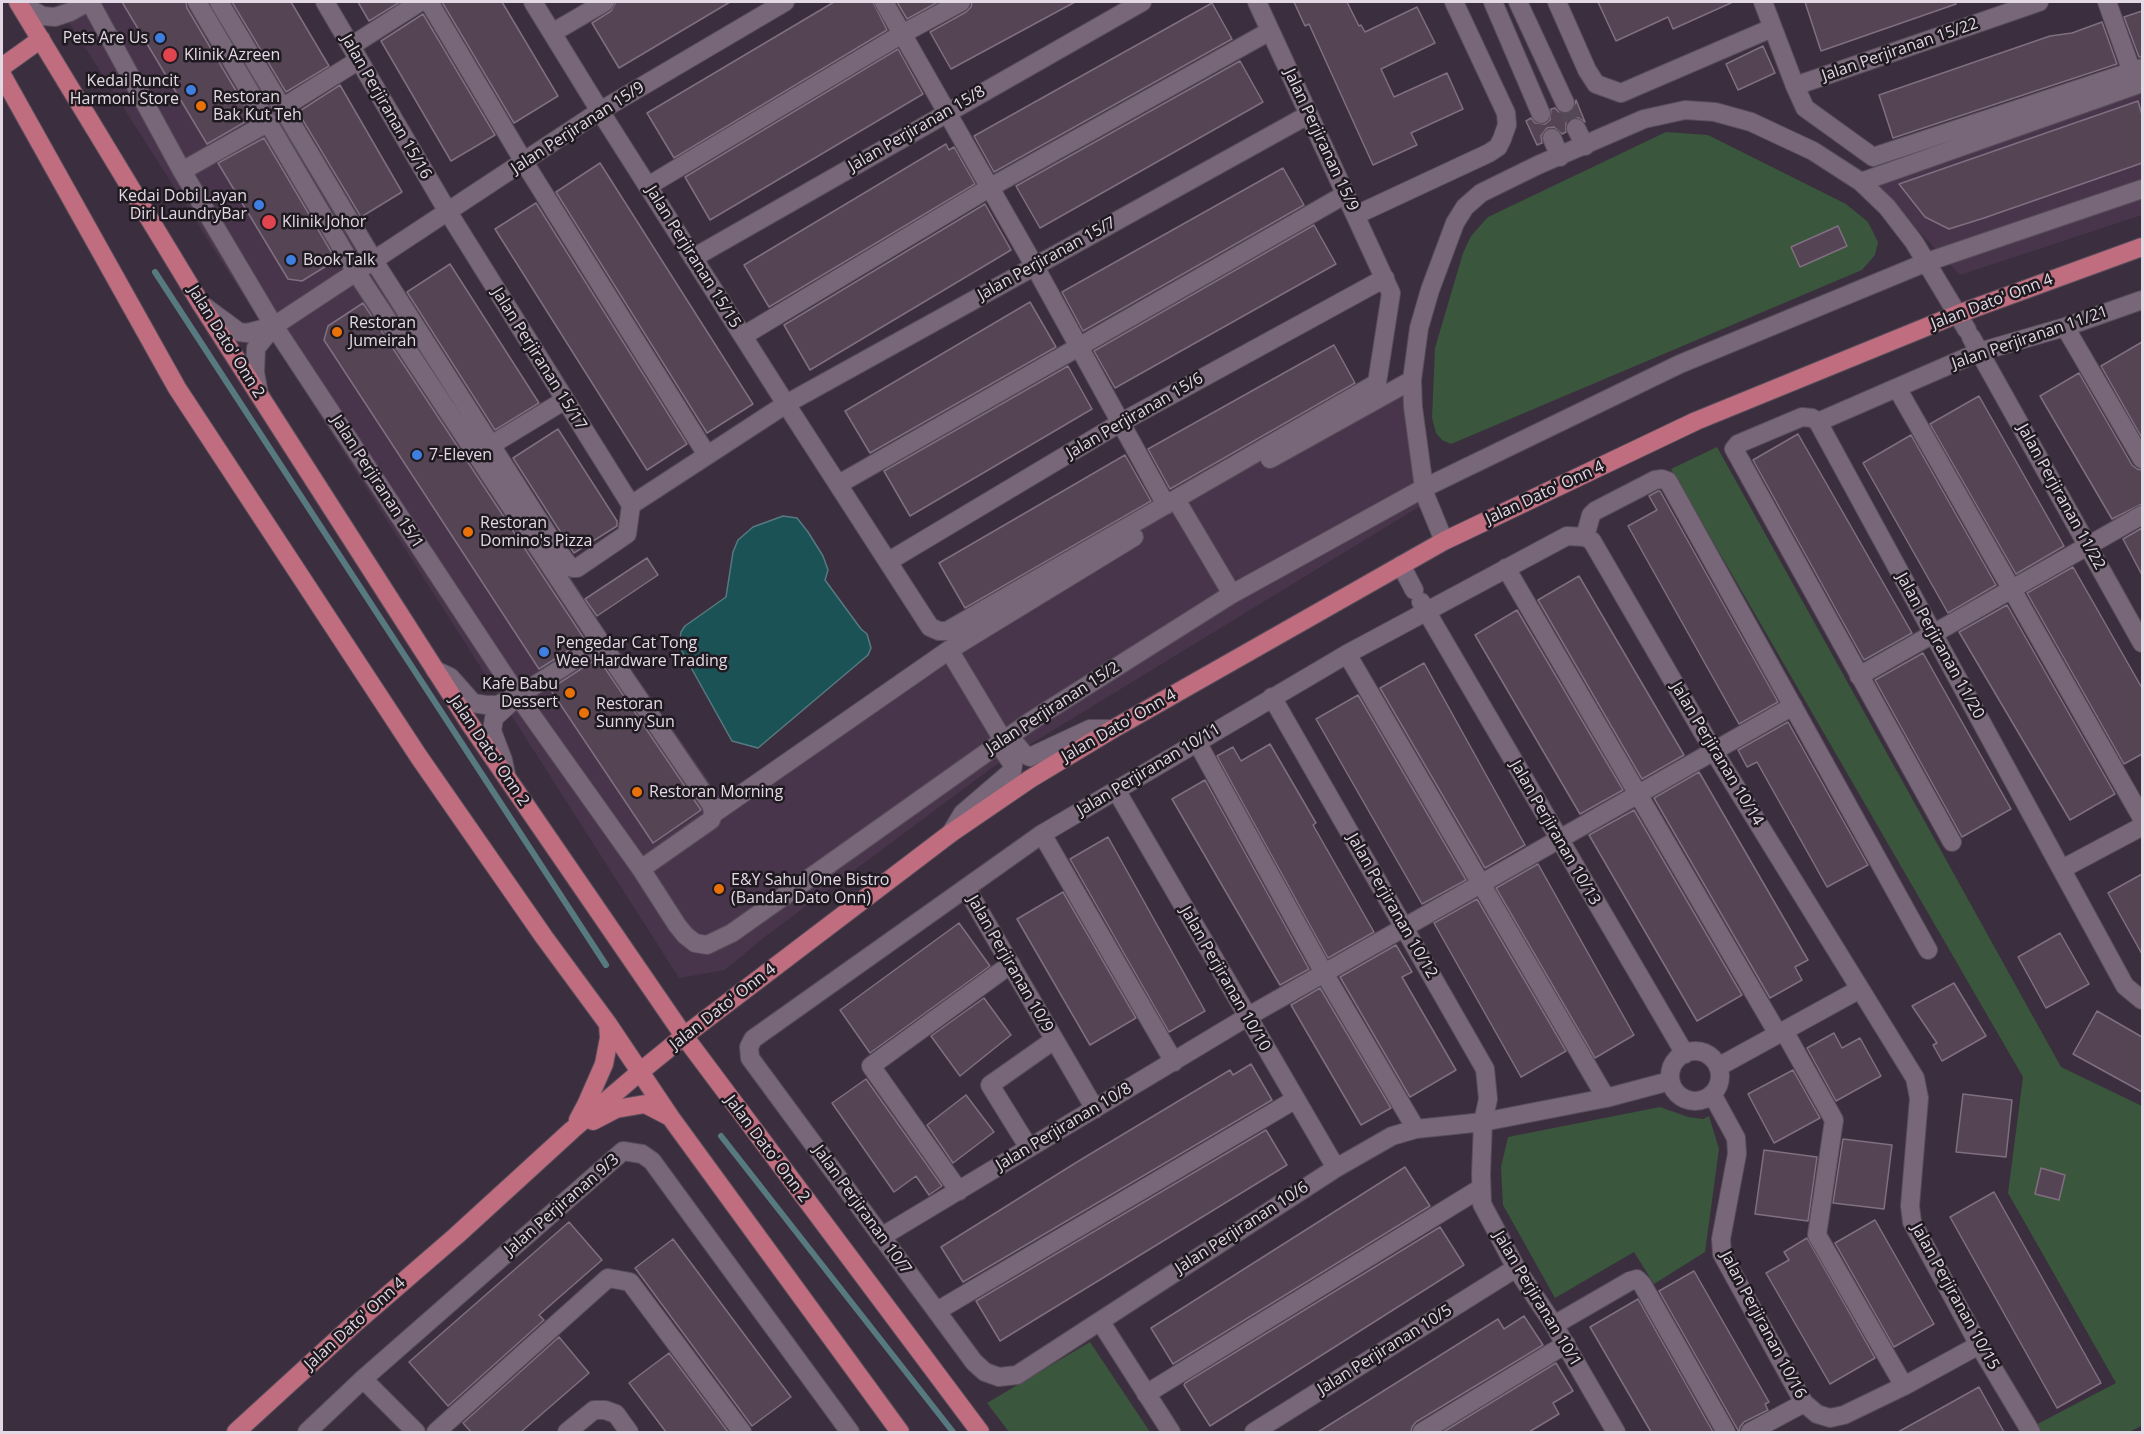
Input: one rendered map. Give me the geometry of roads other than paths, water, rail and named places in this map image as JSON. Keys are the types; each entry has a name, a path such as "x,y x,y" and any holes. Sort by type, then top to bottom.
{"main road":[{"name":"Jalan Dato' Onn 2","path":"19,3 201,304 435,670 507,778 684,1036 980,1432"},
{"path":"2,67 41,39"},
{"path":"2,75 177,388 420,757 544,937 641,1071 671,1118 900,1432"},
{"name":"Jalan Dato' Onn 4","path":"236,1432 353,1325 641,1071 951,833 1030,779 1113,729 1444,541 1696,421 1969,333 2142,247"},
{"path":"572,1130 600,1075 607,1051 608,1024"},
{"path":"572,1130 616,1109 645,1104 671,1118"}],"street":[{"name":"Jalan Perjiranan 15/1","path":"19,3 43,16 55,17 89,2 182,171 274,326 518,696 641,869 677,925 695,943"},
{"path":"197,2 357,272 601,643 712,806 711,820 641,869"},
{"path":"219,2 374,261 570,567 577,568 627,534 631,505"},
{"name":"Jalan Perjiranan 15/16","path":"325,2 448,212"},
{"path":"282,108 420,2"},
{"path":"429,2 524,162 707,455"},
{"name":"Jalan Perjiranan 15/15","path":"533,2 693,258 930,627 947,632 1174,506"},
{"path":"552,33 605,2"},
{"name":"Jalan Perjiranan 15/9","path":"274,326 600,111 785,2"},
{"path":"884,2 1034,265 1120,423 1232,594"},
{"path":"648,186 902,34 961,2"},
{"name":"Jalan Perjiranan 15/8","path":"693,258 946,111 1142,2"},
{"name":"Jalan Perjiranan 15/9","path":"1174,506 1377,384 1391,293 1257,2"},
{"path":"1356,215 1489,153 1498,147 1502,139 1507,125 1506,113 1454,2"},
{"path":"1493,2 1541,114"},
{"path":"1518,2 1565,103"},
{"path":"1557,2 1587,70 1596,84 1621,93 1773,28"},
{"path":"1763,2 1805,108 1873,157 2140,79"},
{"name":"Jalan Perjiranan 15/22","path":"1795,86 2039,2"},
{"path":"2107,2 2140,79"},
{"path":"743,336 989,188 1270,30"},
{"path":"1861,182 2140,79"},
{"name":"Jalan Perjiranan 11/22","path":"1444,541 1424,488 1413,407 1412,380 1419,328 1430,290 1455,223 1465,207 1488,189 1644,119 1685,110 1715,112 1751,122 1813,151 1861,182 1887,207 1927,262 1969,333 2142,643"},
{"name":"Jalan Perjiranan 15/7","path":"631,505 786,404 1308,115"},
{"path":"182,171 269,122"},
{"path":"1576,128 1585,146"},
{"path":"1552,138 1560,157"},
{"name":"Jalan Perjiranan 15/2","path":"695,943 707,945 732,933 1003,740 1232,594 1424,488 1680,364 1927,262 2142,189"},
{"path":"839,484 1346,194"},
{"name":"Jalan Perjiranan 15/17","path":"448,212 631,505"},
{"name":"Jalan Perjiranan 15/6","path":"889,561 1120,423 1385,278"},
{"name":"Jalan Perjiranan 11/21","path":"1818,422 1897,388 1969,333 2065,327 2142,300"},
{"path":"201,304 239,332 247,333 274,326"},
{"path":"259,394 255,372 256,348 274,326"},
{"path":"2065,327 2142,459"},
{"path":"713,814 949,650 1174,506 1412,380"},
{"path":"1897,388 2012,589 2142,825 2062,869"},
{"path":"491,445 565,400"},
{"path":"1818,422 1812,418 1802,417 1738,444 1734,449 1953,842"},
{"name":"Jalan Perjiranan 11/20","path":"1818,422 2125,986 2142,1000"},
{"path":"1585,537 1591,515 1596,511 1655,480 1668,481 1928,950"},
{"path":"1859,676 2142,515"},
{"name":"Jalan Perjiranan 10/11","path":"750,1058 749,1047 753,1039 1042,834 1347,654 1421,601 1506,568 1567,536 1585,537"},
{"name":"Jalan Perjiranan 10/14","path":"1585,537 1592,541 1713,750 1860,989"},
{"name":"Jalan Perjiranan 10/13","path":"1401,565 1558,839 1685,1054"},
{"path":"1506,568 1637,794 1834,1120 1817,1235 1904,1386"},
{"path":"435,670 450,677 473,703 497,705 518,696 601,643"},
{"path":"949,650 1003,740 1013,765 1012,771 963,813 951,833"},
{"path":"1347,654 1606,1098"},
{"path":"507,778 492,731 494,718 518,696"},
{"name":"Jalan Perjiranan 10/12","path":"1272,697 1485,1069 1488,1100 1483,1122"},
{"name":"Jalan Perjiranan 10/8","path":"881,1237 1247,1017 1793,706"},
{"path":"1003,740 1030,758 1090,729 1113,729"},
{"path":"1197,742 1324,973 1416,1129"},
{"name":"Jalan Perjiranan 10/10","path":"1116,790 1336,1168"},
{"path":"1042,834 1174,1062"},
{"name":"Jalan Perjiranan 10/9","path":"966,888 1095,1109"},
{"path":"958,1191 872,1066 1011,964"},
{"path":"1718,1067 1860,989"},
{"name":"Jalan Perjiranan 10/15","path":"1860,989 1915,1078 1919,1098 1910,1206 1912,1222 2024,1430"},
{"name":"Jalan Perjiranan 10/9","path":"1029,1148 990,1085 1054,1040"},
{"path":"1701,1052 1714,1060 1718,1067 1719,1082 1712,1094 1698,1101 1684,1099 1677,1094 1670,1081 1673,1065 1685,1054 1701,1052"},
{"name":"Jalan Perjiranan 10/7","path":"750,1058 974,1362 985,1372 999,1377 1017,1375"},
{"name":"Jalan Perjiranan 10/6","path":"1017,1375 1336,1168 1392,1136 1416,1129 1483,1122 1606,1098 1670,1081"},
{"name":"Jalan Perjiranan 10/16","path":"1712,1094 1736,1138 1737,1154 1721,1239 1722,1254 1804,1403 1834,1425 1844,1415 1904,1386 1979,1345"},
{"path":"937,1311 1296,1099"},
{"name":"Jalan Perjiranan 10/1","path":"1483,1122 1482,1204 1516,1268 1566,1344 1608,1430"},
{"name":"Jalan Perjiranan 9/3","path":"307,1432 363,1379 623,1151 642,1154 652,1161 842,1429"},
{"path":"1146,1394 1481,1188"},
{"name":"Jalan Perjiranan 10/5","path":"1254,1432 1516,1268"},
{"path":"436,1432 608,1278 630,1282 742,1432"},
{"path":"1554,1325 1637,1279 1642,1284 1726,1432"},
{"path":"1100,1321 1171,1432"},
{"path":"1422,1432 1566,1344"},
{"path":"363,1379 416,1432"},
{"path":"1750,1432 1804,1403"},
{"path":"567,1432 594,1410 605,1410 616,1414 629,1432"}],"waterway":[{"path":"155,272 606,965"},
{"path":"721,1136 953,1432"}],"tunnel":[{"path":"1565,103 1576,128"}],"place":[{"name":"Pets Are Us","path":"160,38"},
{"name":"Klinik Azreen","path":"170,55"},
{"name":"Kedai Runcit Harmoni Store","path":"191,90"},
{"name":"Restoran Bak Kut Teh","path":"201,106"},
{"name":"Kedai Dobi Layan Diri LaundryBar","path":"259,205"},
{"name":"Klinik Johor","path":"269,222"},
{"name":"Book Talk","path":"291,260"},
{"name":"Restoran Jumeirah","path":"337,332"},
{"name":"7-Eleven","path":"417,455"},
{"name":"Restoran Domino's Pizza","path":"468,532"},
{"name":"Pengedar Cat Tong Wee Hardware Trading","path":"544,652"},
{"name":"Kafe Babu Dessert","path":"570,693"},
{"name":"Restoran Sunny Sun","path":"584,713"},
{"name":"Restoran Morning","path":"637,792"},
{"name":"E&Y Sahul One Bistro (Bandar Dato Onn)","path":"719,889"}]}
